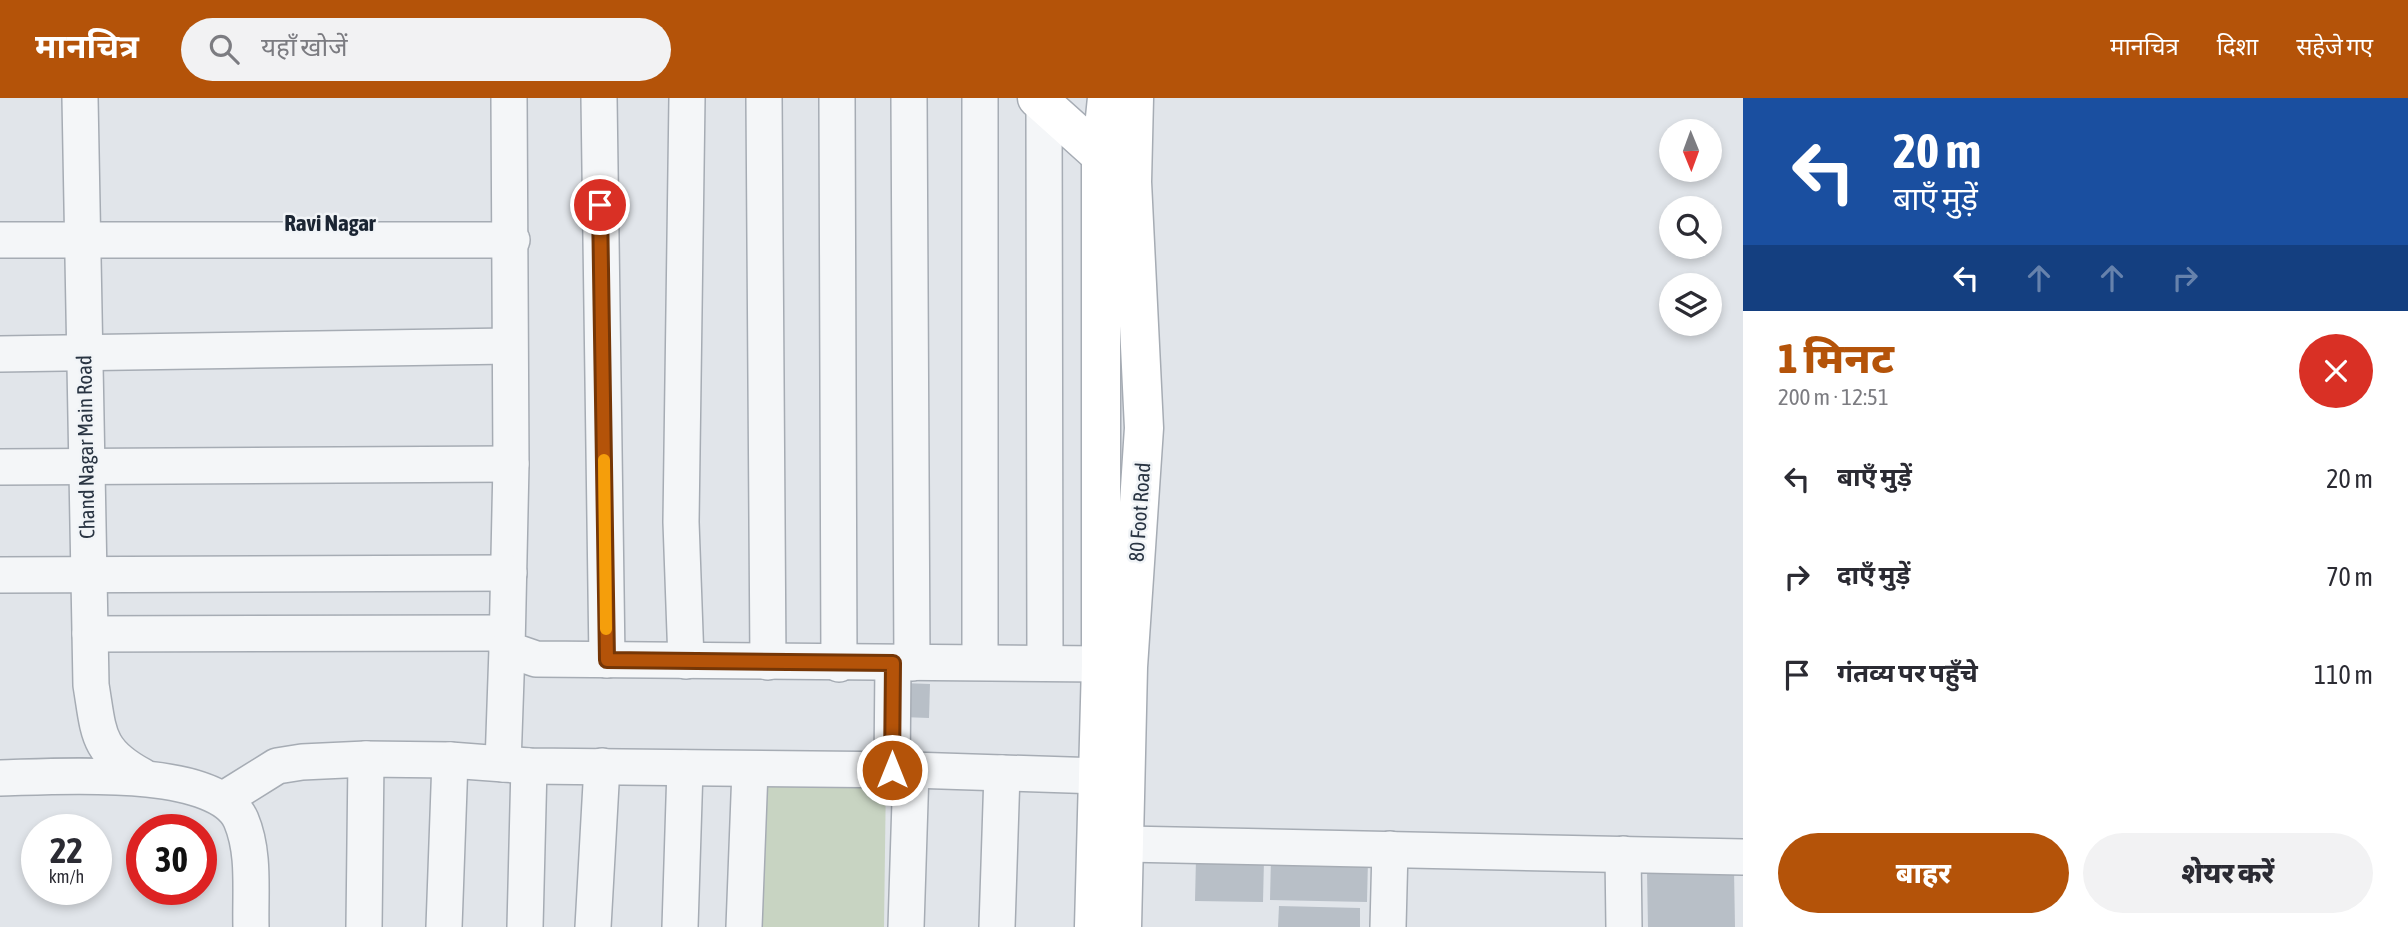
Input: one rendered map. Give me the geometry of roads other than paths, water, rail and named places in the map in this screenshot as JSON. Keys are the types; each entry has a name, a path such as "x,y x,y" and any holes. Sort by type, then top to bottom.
{"street":[{"name":"Chand Nagar Main Road","path":"80,98 80,239 91,685 98,728 116,762 142,776"},
{"path":"509,98 512,240 509,346 511,464 506,641 525,927"},
{"path":"599,98 607,660"},
{"path":"686,661 681,522 687,98"},
{"path":"764,98 768,663"},
{"path":"837,98 839,664"},
{"path":"906,927 901,770 909,98"},
{"path":"980,98 980,662"},
{"name":"80 Foot Road","path":"1094,927 1100,776 1101,156 1107,98"},
{"name":"80 Foot Road","path":"1122,927 1128,667 1144,428 1132,182 1134,98"},
{"path":"1040,102 1045,662"},
{"path":"1040,102 1132,182"},
{"path":"0,240 512,240"},
{"path":"0,354 509,346"},
{"path":"0,467 511,464"},
{"path":"0,575 509,573"},
{"path":"90,634 506,641 536,659 839,664 1101,664"},
{"path":"223,799 277,766 366,759 450,760 516,765 901,770 1100,776"},
{"path":"364,927 366,759"},
{"path":"444,927 450,760"},
{"path":"593,927 601,766"},
{"path":"680,927 685,768"},
{"path":"744,927 750,770"},
{"path":"997,927 1002,773"},
{"path":"0,778 142,776 223,799 240,818 248,844 251,927"},
{"path":"1126,844 1743,857"},
{"path":"1388,927 1390,849"},
{"path":"1623,855 1624,927"}],"district":[{"name":"Ravi Nagar","path":"330,223"}]}
